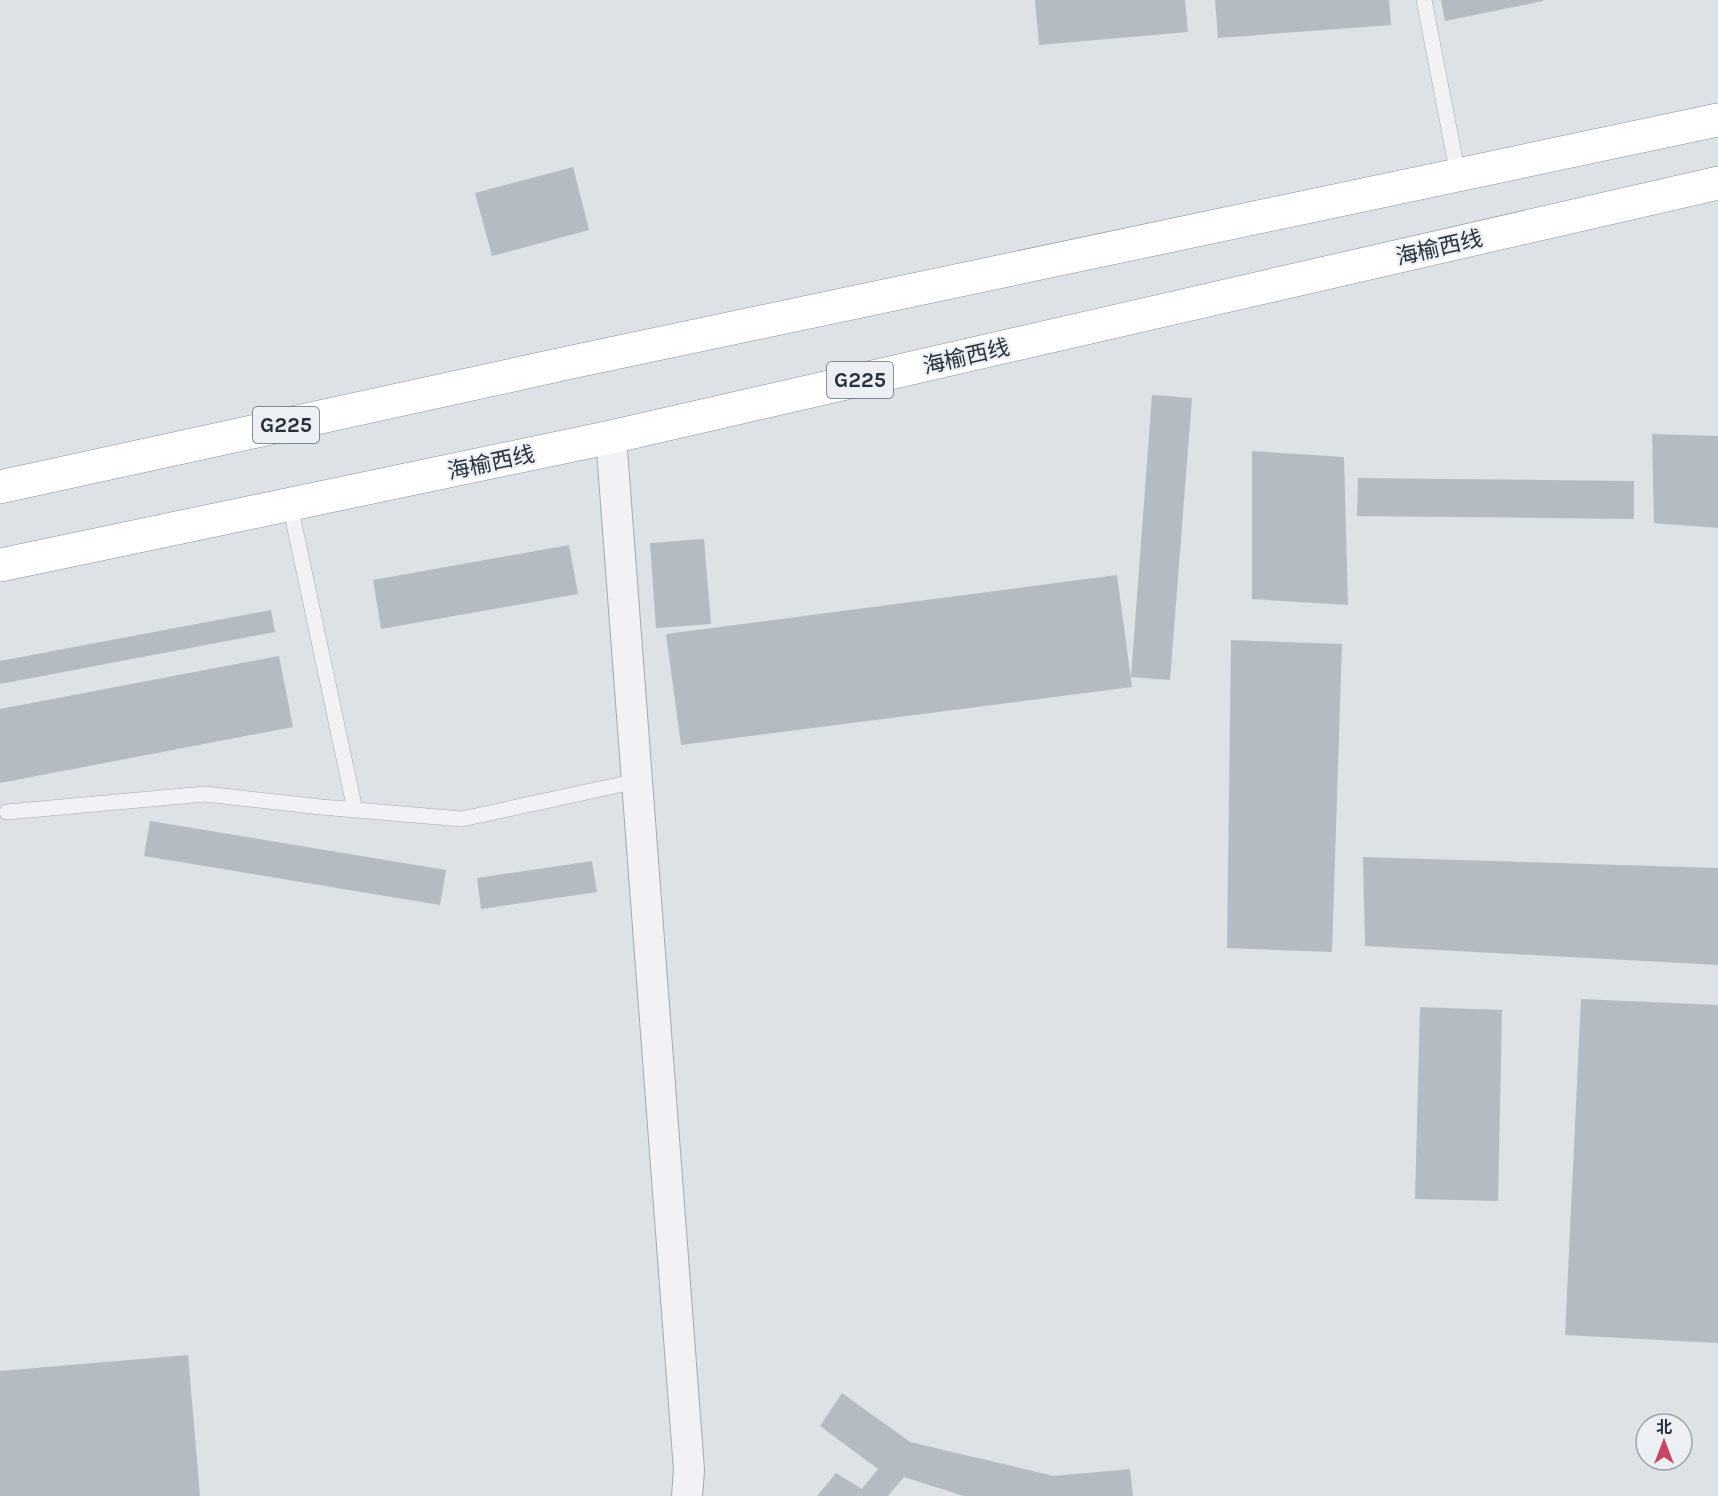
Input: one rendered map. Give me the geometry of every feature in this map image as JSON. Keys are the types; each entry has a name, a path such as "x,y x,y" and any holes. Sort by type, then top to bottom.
{"highway":[{"name":"G225","path":"0,487 572,362 1718,120"},
{"name":"海榆西线","path":"0,565 611,437 1718,183"}],"street":[{"path":"611,437 689,1470 687,1496"}],"lane":[{"path":"1424,0 1458,175"},
{"path":"290,505 356,810"},
{"path":"7,812 205,794 462,819 637,781"}],"building":[{"path":"1035,0 1185,0 1188,32 1039,45"},
{"path":"1215,0 1389,0 1391,25 1218,38"},
{"path":"1441,0 1543,0 1543,1 1445,21"},
{"path":"573,167 589,230 492,256 475,193"},
{"path":"1152,395 1192,398 1170,680 1131,677"},
{"path":"1652,434 1718,436 1718,528 1654,523"},
{"path":"1252,451 1344,457 1348,605 1252,599"},
{"path":"1358,478 1634,481 1634,519 1357,516"},
{"path":"704,539 711,624 656,628 650,543"},
{"path":"569,545 578,594 381,629 373,580"},
{"path":"1117,575 1132,687 681,745 666,634"},
{"path":"271,610 275,632 0,684 0,661"},
{"path":"1231,640 1342,644 1332,952 1227,948"},
{"path":"279,656 293,727 0,783 0,709"},
{"path":"150,821 446,870 440,905 144,856"},
{"path":"1363,857 1718,868 1718,965 1365,946"},
{"path":"592,861 597,892 481,909 477,878"},
{"path":"1581,999 1718,1005 1718,1343 1565,1335"},
{"path":"1420,1007 1502,1010 1498,1201 1415,1199"},
{"path":"188,1355 200,1496 0,1496 0,1371"},
{"path":"842,1393 910,1442 1054,1476 1130,1469 1133,1496 964,1496 904,1477 888,1496 817,1496 836,1473 862,1489 878,1469 820,1426"}]}
